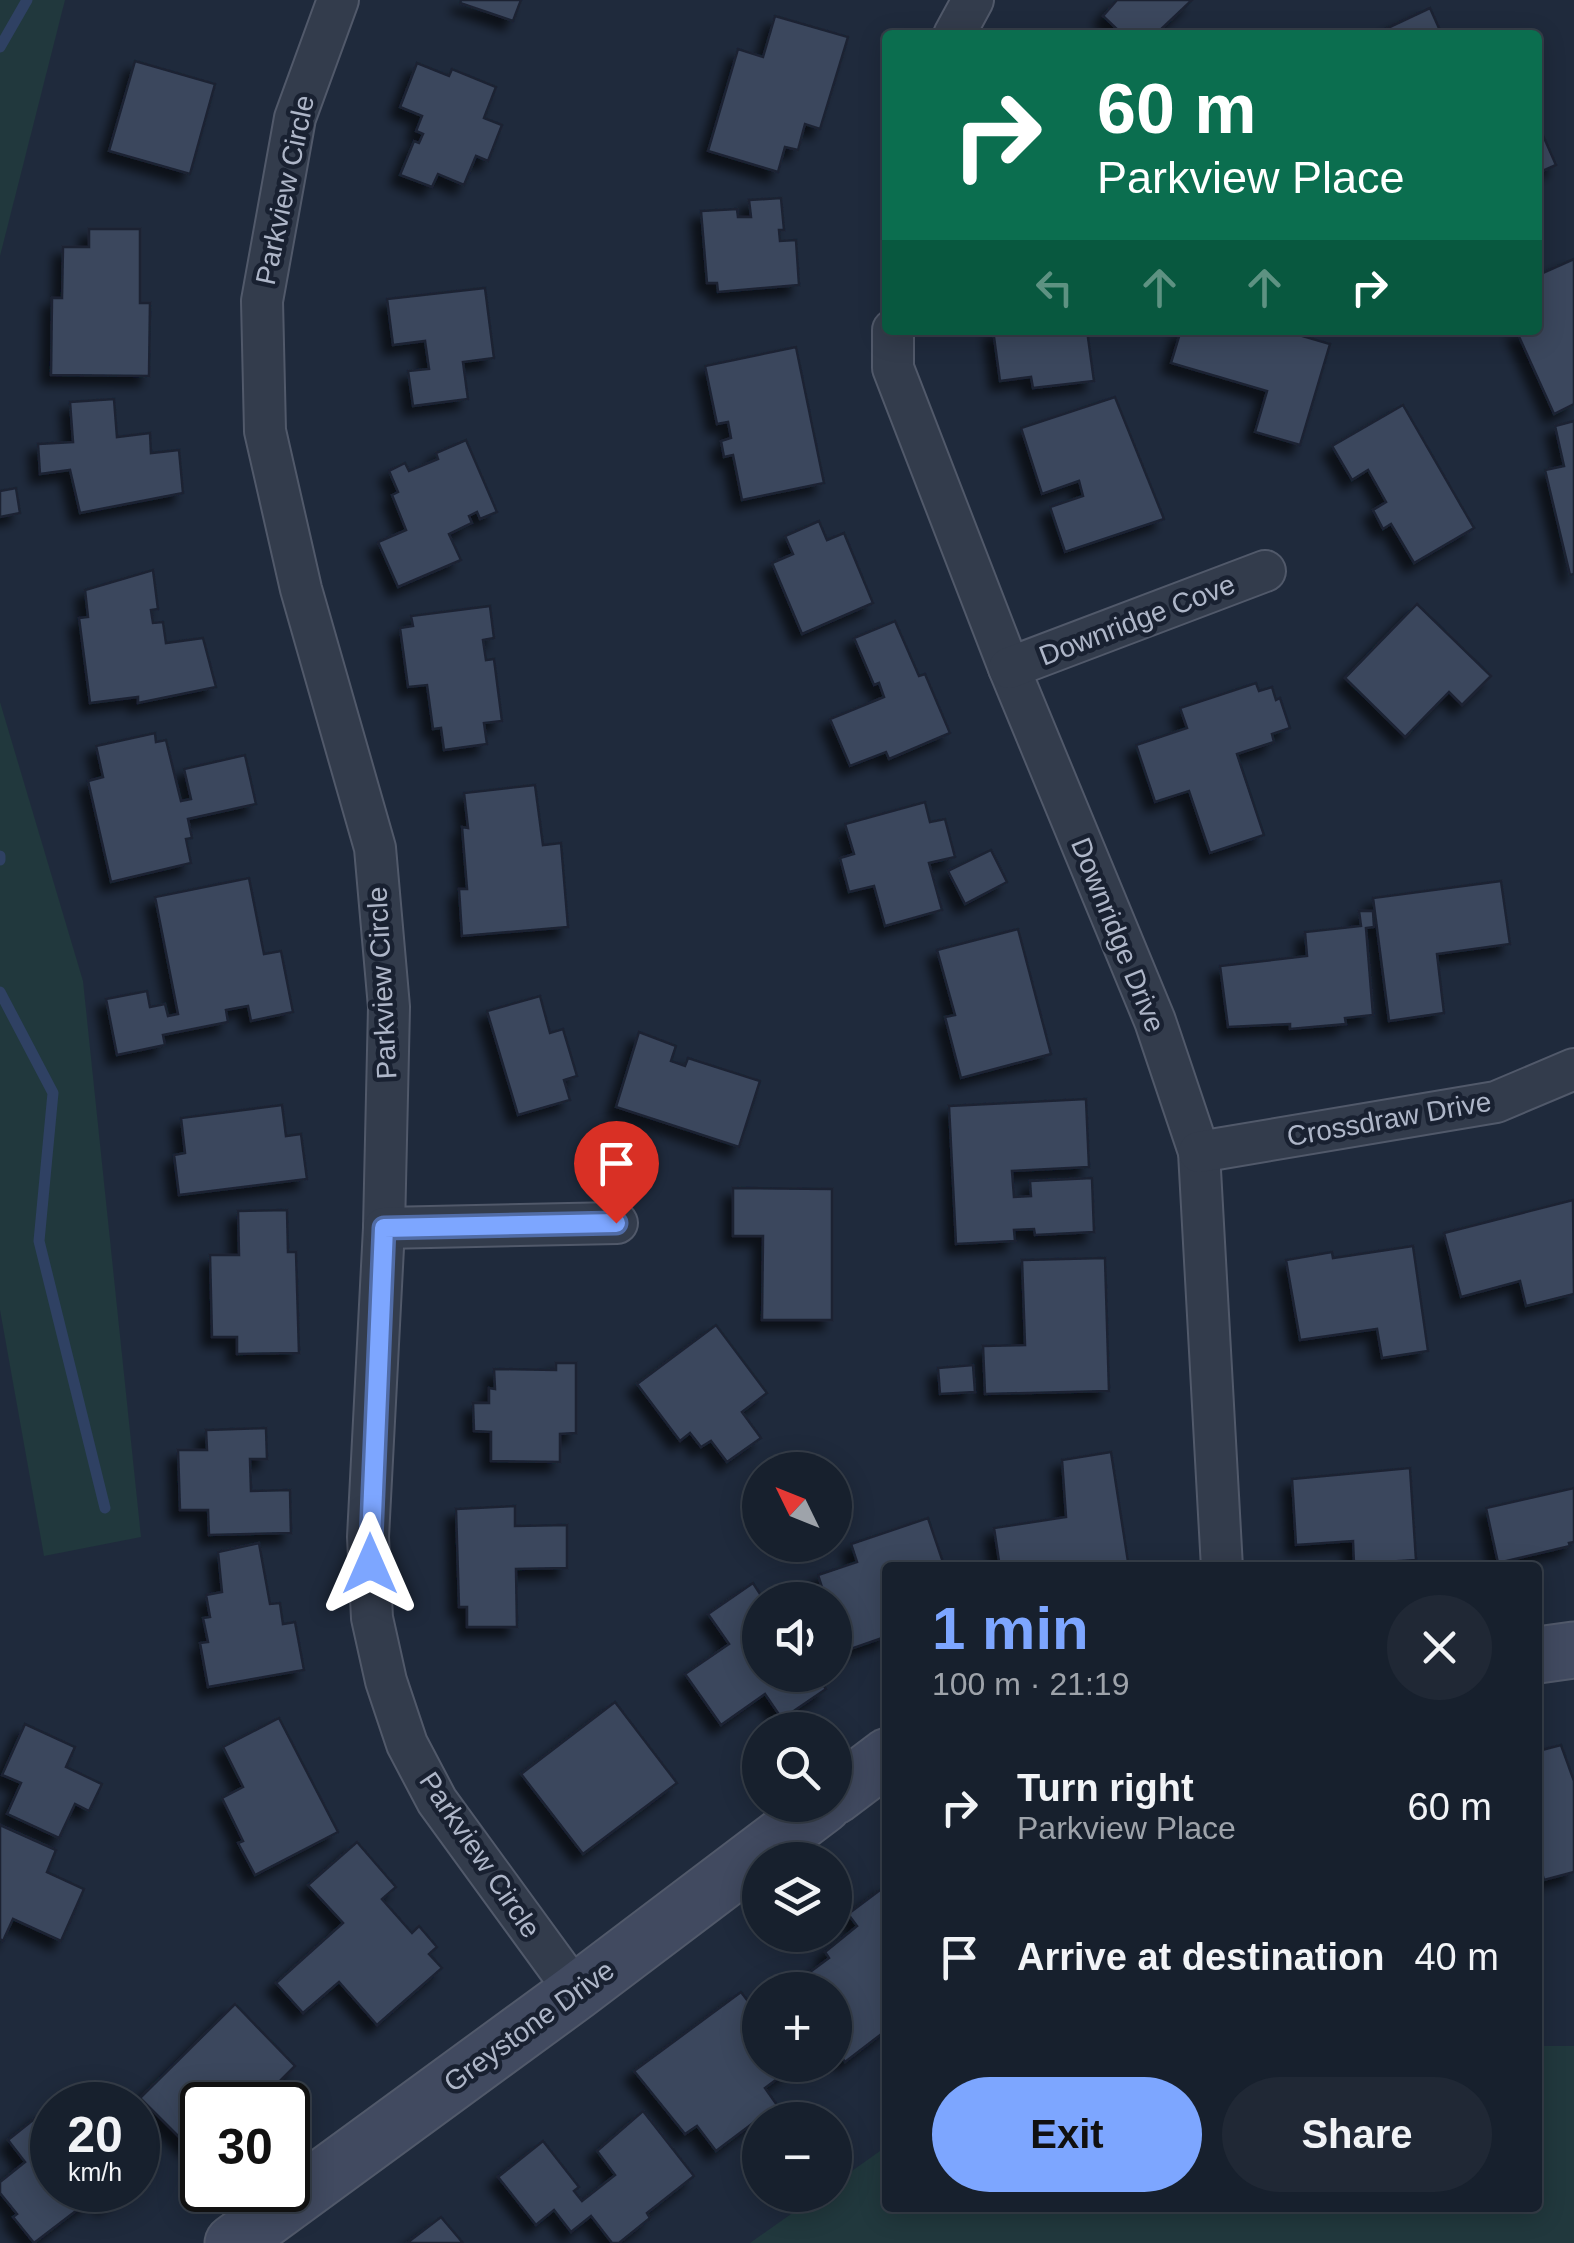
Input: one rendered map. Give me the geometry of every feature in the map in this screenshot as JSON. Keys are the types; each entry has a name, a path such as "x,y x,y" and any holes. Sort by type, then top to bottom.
{"street":[{"name":"Parkview Circle","path":"338,0 295,118 262,301 266,431 301,590 375,848 389,1007 384,1228 368,1536 372,1618 386,1681 407,1744 437,1801 576,1992"},
{"path":"957,30 972,0"},
{"name":"Downridge Drive","path":"893,335 894,368 1009,668 1155,1021 1199,1152 1222,1562"},
{"name":"Downridge Cove","path":"1009,668 1265,572"},
{"name":"Crossdraw Drive","path":"1199,1152 1496,1102 1574,1068"},
{"path":"384,1228 616,1223"},
{"path":"1542,1654 1574,1650"},
{"path":"852,1783 882,1761"},
{"name":"Greystone Drive","path":"233,2243 801,1822"}],"green space":[{"path":"0,0 65,0 0,256"},
{"path":"0,702 83,981 141,1537 44,1556 0,1310"},
{"path":"1542,2046 1574,2046 1574,2243 750,2243 794,2212 852,2212 852,2171 882,2150 882,2212 1542,2212"}],"building":[{"path":"521,0 513,21 460,3"},
{"path":"1117,0 1192,0 1160,30 1118,30 1103,16"},
{"path":"1430,8 1440,30 1383,30"},
{"path":"775,16 848,37 820,129 805,124 798,150 785,147 778,172 708,151 738,49 763,57"},
{"path":"135,61 215,84 190,174 109,151"},
{"path":"417,63 449,76 452,69 496,87 484,118 502,125 488,161 476,156 464,185 438,174 432,187 400,175 414,141 419,143 423,134 416,131 422,116 400,107"},
{"path":"1542,133 1556,165 1542,171"},
{"path":"781,198 784,230 779,230 780,241 796,240 799,285 718,292 717,283 707,283 701,211 737,209 738,217 751,217 749,200"},
{"path":"89,229 140,229 140,303 150,303 149,376 51,375 52,298 62,298 63,247 89,247"},
{"path":"1574,259 1574,404 1554,414 1518,335 1542,335 1542,273"},
{"path":"485,288 494,358 463,362 468,399 413,406 408,371 429,369 425,341 393,345 387,299"},
{"path":"994,335 1088,335 1094,381 1033,388 1031,377 1000,381"},
{"path":"1179,335 1299,335 1330,344 1300,445 1255,432 1267,391 1171,363"},
{"path":"796,347 824,483 742,500 733,455 724,457 721,441 731,438 728,422 717,424 705,366"},
{"path":"1115,397 1164,519 1065,552 1050,507 1083,496 1079,481 1042,494 1021,428"},
{"path":"114,399 117,437 150,433 151,453 179,450 183,493 80,513 70,470 40,474 38,444 73,442 70,402"},
{"path":"1403,405 1474,528 1414,563 1391,524 1383,529 1373,510 1386,502 1368,470 1352,480 1332,446"},
{"path":"1574,421 1574,574 1570,575 1545,470 1564,466 1555,426"},
{"path":"466,440 497,512 480,519 477,512 469,516 472,523 449,534 461,560 398,587 378,542 406,530 392,495 398,492 389,471 405,463 409,471 438,459 436,453"},
{"path":"16,488 20,513 0,517 0,491"},
{"path":"819,521 827,540 844,533 873,603 802,634 772,563 793,554 785,536"},
{"path":"153,570 158,609 151,610 153,623 163,622 166,643 203,638 216,687 138,703 138,697 90,703 79,618 88,617 85,590"},
{"path":"1417,604 1491,676 1462,705 1449,692 1405,737 1345,678"},
{"path":"490,606 494,638 483,640 486,660 494,659 502,721 484,723 487,744 444,750 441,728 433,729 427,685 408,687 400,628 413,626 411,616"},
{"path":"895,621 919,676 925,674 950,733 889,759 886,752 850,766 830,719 884,697 879,683 874,685 854,638"},
{"path":"1256,683 1259,691 1272,687 1290,728 1272,734 1274,742 1237,754 1264,835 1210,853 1189,791 1155,802 1136,745 1187,728 1180,708"},
{"path":"155,733 156,742 166,740 181,801 191,799 184,769 245,755 256,804 188,819 192,838 186,839 191,863 111,882 88,781 103,777 96,746"},
{"path":"535,785 543,845 561,843 568,927 462,936 459,889 467,889 462,827 468,828 464,793"},
{"path":"925,802 930,822 945,819 955,857 929,863 942,910 885,926 874,886 849,892 840,858 854,854 845,824"},
{"path":"991,850 1007,882 965,904 948,871"},
{"path":"249,878 264,954 281,951 293,1012 251,1021 248,1006 226,1010 228,1022 163,1035 165,1045 117,1055 106,999 147,991 150,1007 165,1004 168,1016 178,1014 155,897"},
{"path":"1501,881 1510,944 1437,954 1444,1013 1389,1021 1373,898"},
{"path":"1359,911 1373,911 1374,927 1366,928 1373,1015 1345,1018 1346,1024 1290,1029 1290,1024 1228,1027 1220,966 1307,956 1305,932 1361,926"},
{"path":"1018,929 1051,1054 961,1078 945,1017 955,1015 937,950"},
{"path":"540,996 550,1033 563,1029 577,1076 564,1080 570,1100 518,1115 487,1011"},
{"path":"639,1032 676,1046 671,1061 685,1066 688,1058 760,1081 739,1147 616,1107"},
{"path":"1086,1099 1089,1167 1012,1171 1014,1197 1031,1196 1030,1181 1092,1178 1094,1232 1035,1235 1034,1229 1014,1230 1015,1241 956,1244 949,1106"},
{"path":"282,1105 286,1136 301,1134 307,1179 179,1195 174,1155 185,1153 181,1118"},
{"path":"733,1188 832,1189 832,1320 762,1320 763,1236 733,1236"},
{"path":"1573,1200 1574,1294 1526,1306 1520,1281 1461,1297 1444,1233"},
{"path":"287,1210 288,1252 296,1252 299,1353 237,1354 237,1337 212,1337 210,1255 239,1255 238,1211"},
{"path":"1413,1246 1428,1351 1382,1358 1377,1329 1300,1340 1286,1260 1332,1252 1333,1258"},
{"path":"1105,1258 1109,1391 985,1394 983,1346 1025,1345 1022,1260"},
{"path":"716,1325 767,1393 742,1412 761,1438 727,1462 711,1441 701,1447 690,1433 680,1441 637,1384"},
{"path":"556,1363 576,1363 576,1433 560,1434 560,1462 491,1461 491,1432 474,1431 473,1403 489,1403 489,1388 495,1389 494,1369 556,1370"},
{"path":"973,1365 975,1392 940,1394 938,1368"},
{"path":"266,1428 267,1459 250,1459 251,1491 290,1490 291,1533 209,1535 208,1510 180,1510 178,1450 207,1450 206,1430"},
{"path":"1111,1452 1128,1562 999,1562 994,1528 1066,1517 1062,1460"},
{"path":"1410,1468 1416,1560 1354,1562 1353,1541 1296,1545 1292,1479"},
{"path":"1574,1488 1574,1542 1498,1562 1486,1508"},
{"path":"515,1506 515,1526 567,1525 567,1568 516,1569 517,1627 467,1627 467,1607 459,1607 456,1509"},
{"path":"928,1518 943,1562 882,1562 882,1638 852,1649 852,1582 820,1582 818,1575 857,1562 852,1544"},
{"path":"259,1543 270,1604 280,1603 283,1624 295,1622 304,1670 208,1687 200,1643 208,1642 203,1618 210,1617 206,1595 222,1592 218,1552"},
{"path":"742,1591 742,1692 822,1692 792,1712 777,1712 765,1694 721,1725 685,1674 729,1644 708,1614"},
{"path":"615,1702 677,1783 583,1854 521,1774"},
{"path":"279,1718 338,1832 255,1875 238,1843 243,1841 222,1798 243,1787 223,1747"},
{"path":"25,1724 75,1747 66,1767 102,1784 89,1811 75,1804 59,1838 7,1814 21,1783 2,1775"},
{"path":"1561,1745 1574,1781 1574,1872 1544,1880 1542,1873 1542,1750"},
{"path":"0,1825 56,1850 47,1872 84,1889 61,1941 13,1919 3,1941 0,1939"},
{"path":"357,1842 396,1887 382,1899 412,1933 419,1926 437,1947 429,1954 442,1968 377,2025 339,1982 303,2013 276,1983 343,1923 308,1885"},
{"path":"882,1888 882,2034 852,2057 852,1972 810,1972 829,1958 825,1952 852,1952 852,1930 857,1926 852,1911"},
{"path":"741,1992 742,2082 773,2082 765,2088 775,2102 742,2102 742,2131 716,2151 697,2126 685,2134 634,2071"},
{"path":"235,2004 295,2066 279,2082 180,2082 180,2138 160,2118 160,2082 156,2082"},
{"path":"643,2111 694,2176 647,2213 650,2218 619,2243 612,2243 591,2216 571,2232 554,2210 536,2225 498,2177 543,2141 579,2187 574,2191 582,2201 615,2175 597,2151"},
{"path":"30,2122 30,2212 74,2212 34,2243 0,2193 0,2182 25,2162 8,2140"},
{"path":"441,2217 463,2243 407,2243"}],"waterway":[{"path":"0,47 27,0"},
{"path":"0,992 53,1093 39,1241 105,1508"}],"route":[{"path":"370,1564 368,1536 384,1228 616,1223"}]}
